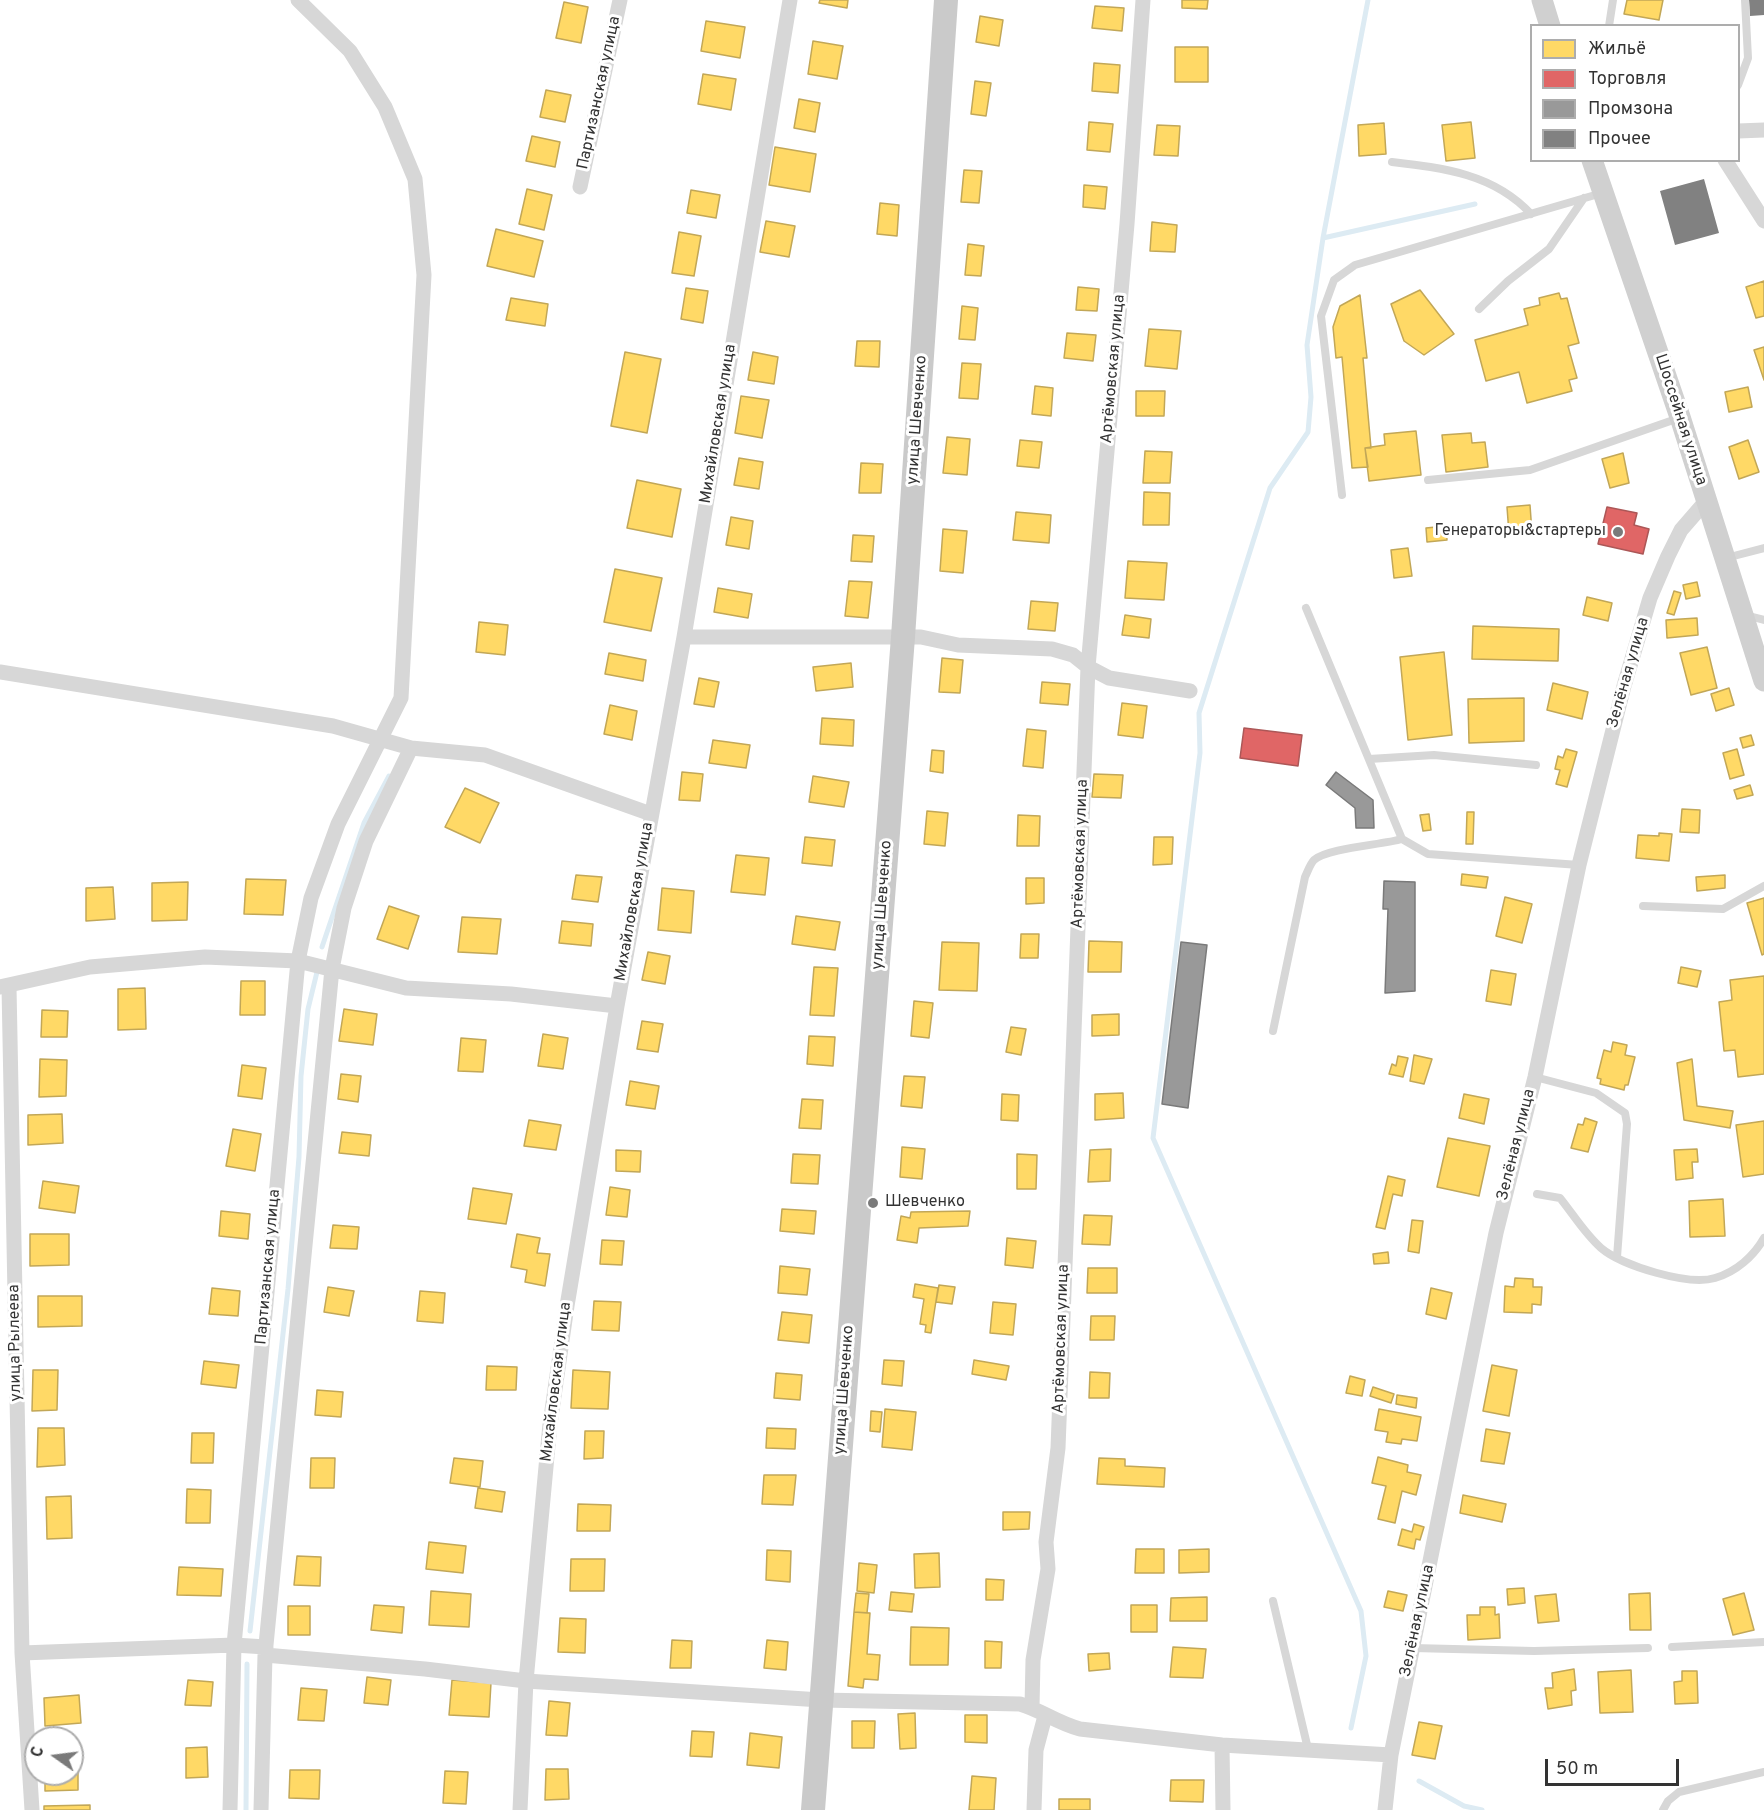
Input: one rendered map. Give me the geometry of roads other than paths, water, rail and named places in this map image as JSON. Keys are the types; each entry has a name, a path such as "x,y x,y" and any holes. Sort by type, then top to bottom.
{"main road":[{"name":"улица Шевченко","path":"813,1810 903,637 946,0"},
{"path":"1542,0 1549,24"},
{"name":"Шоссейная улица","path":"1592,162 1593,195 1680,417 1764,681"}],"street":[{"name":"Партизанская улица","path":"230,1810 234,1645 298,961 311,898 338,824 401,698 424,275 415,179 386,106 350,51 298,0"},
{"name":"Партизанская улица","path":"580,187 620,0"},
{"name":"Михайловская улица","path":"520,1810 526,1681 550,1424 567,1306 617,1006 684,637 790,0"},
{"name":"Артёмовская улица","path":"1034,1810 1038,1712 1033,1660 1048,1569 1046,1542 1058,1448 1088,667 1127,224 1143,0"},
{"path":"1740,131 1764,130"},
{"path":"1726,162 1764,221"},
{"name":"Зелёная улица","path":"1385,1810 1391,1755 1496,1233 1534,1077 1579,865 1624,686 1650,598 1681,530 1707,500"},
{"path":"684,637 921,637 958,645 1052,649 1073,655 1088,667 1109,678 1190,691"},
{"path":"0,672 333,726 411,748 485,755 651,814"},
{"name":"Партизанская улица","path":"261,1810 266,1651 332,969 344,908 366,841 411,748"},
{"name":"улица Рылеева","path":"32,1810 22,1653 4,987 90,967 205,957 298,961 406,988 511,994 617,1006"},
{"path":"22,1653 234,1645 266,1651 526,1681 821,1700 1020,1704 1058,1724 1080,1729 1222,1745 1391,1755"},
{"path":"1222,1745 1223,1810"}],"lane":[{"path":"1610,24 1613,0"},
{"path":"1740,80 1748,58 1745,0"},
{"path":"1392,162 1435,167 1484,179 1501,187 1531,214"},
{"path":"1342,495 1321,316 1334,280 1355,265 1593,195"},
{"path":"1479,309 1508,281 1550,249 1593,195"},
{"path":"1428,480 1530,470 1680,417"},
{"path":"1725,558 1764,548"},
{"path":"1306,608 1402,839 1428,854 1579,865"},
{"path":"1743,615 1764,620"},
{"path":"1369,759 1434,755 1536,765"},
{"path":"1273,1031 1305,877 1313,861 1328,852 1402,839"},
{"path":"1643,906 1724,909 1764,886"},
{"path":"1534,1077 1596,1093 1625,1113 1627,1124 1617,1257"},
{"path":"1537,1194 1560,1198 1601,1248 1633,1268 1678,1277 1714,1279 1741,1266 1764,1238"},
{"path":"1273,1601 1308,1749"},
{"path":"1672,1647 1764,1642"},
{"path":"1413,1648 1534,1651 1648,1648"},
{"path":"1663,1810 1668,1801 1679,1792 1764,1772"}],"waterway":[{"path":"1351,1728 1366,1656 1361,1611 1153,1138 1200,753 1199,713 1270,488 1308,432 1311,397 1307,345 1323,238 1368,0"},
{"path":"1323,238 1475,204"},
{"path":"322,947 364,823 389,776"},
{"path":"250,1631 288,1289 299,1157 301,1076 308,1009 317,972"},
{"path":"246,1810 247,1664"},
{"path":"1419,1781 1464,1806 1482,1810"}],"place":[{"name":"Генераторы&стартеры","path":"1618,532"},
{"name":"Шевченко","path":"873,1203"}]}
